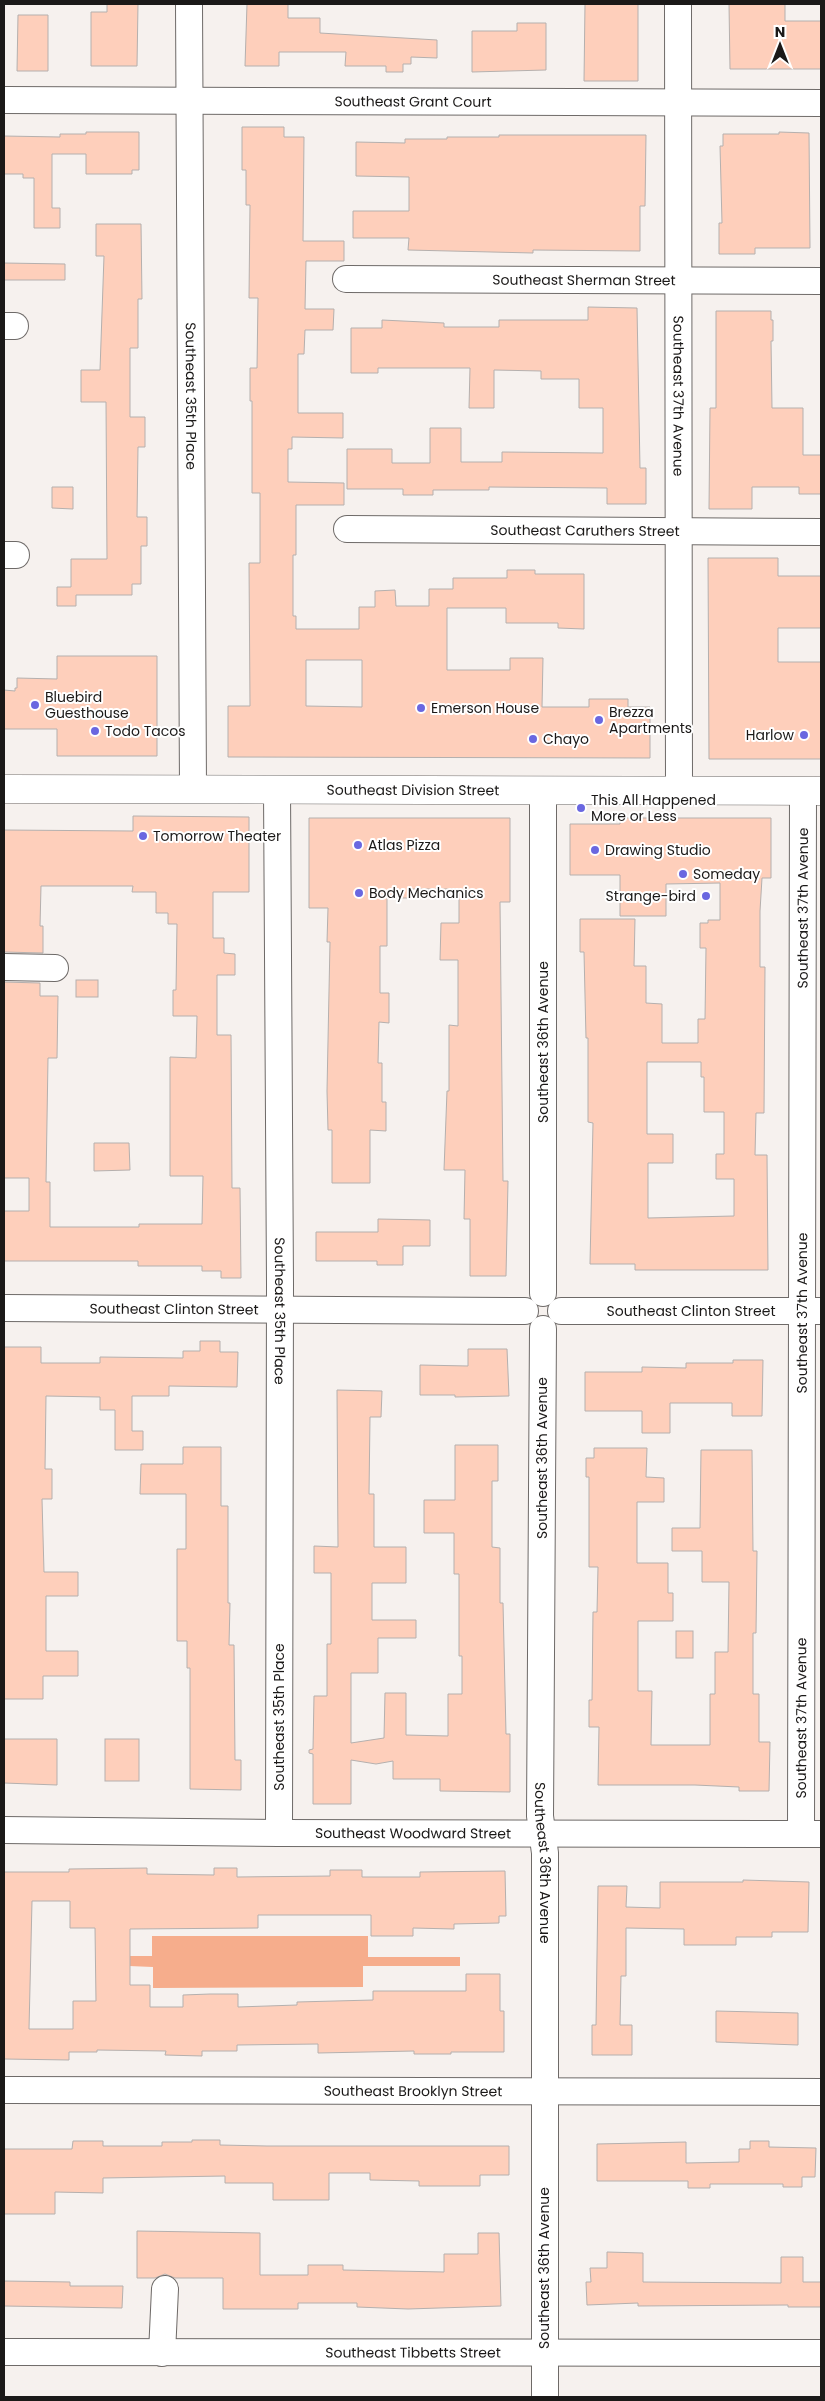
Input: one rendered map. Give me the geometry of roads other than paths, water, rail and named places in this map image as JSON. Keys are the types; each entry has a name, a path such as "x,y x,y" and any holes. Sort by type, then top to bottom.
{"main road":[{"name":"Southeast Division Street","path":"4,789 812,791"}],"street":[{"name":"Southeast 35th Place","path":"189,4 193,789"},
{"name":"Southeast 37th Avenue","path":"678,4 678,790"},
{"name":"Southeast Grant Court","path":"4,100 677,104 821,103"},
{"name":"Southeast Sherman Street","path":"346,279 821,281"},
{"name":"Southeast Caruthers Street","path":"347,529 821,532"},
{"name":"Southeast 35th Place","path":"278,790 280,1310 279,1834"},
{"name":"Southeast 36th Avenue","path":"543,790 543,1311 540,1816 545,1853 545,2397"},
{"name":"Southeast 37th Avenue","path":"811,1834 812,791"},
{"path":"4,967 55,968"},
{"name":"Southeast Clinton Street","path":"4,1308 811,1311"},
{"name":"Southeast Woodward Street","path":"4,1830 279,1834 811,1834"},
{"name":"Southeast Brooklyn Street","path":"4,2090 821,2092"},
{"path":"162,2353 165,2289"},
{"name":"Southeast Tibbetts Street","path":"4,2352 821,2353"}],"place":[{"name":"Bluebird Guesthouse","path":"35,705"},
{"name":"Emerson House","path":"421,708"},
{"name":"Brezza Apartments","path":"599,720"},
{"name":"Todo Tacos","path":"95,731"},
{"name":"Harlow","path":"804,735"},
{"name":"Chayo","path":"533,739"},
{"name":"This All Happened More or Less","path":"581,808"},
{"name":"Tomorrow Theater","path":"143,836"},
{"name":"Atlas Pizza","path":"358,845"},
{"name":"Drawing Studio","path":"595,850"},
{"name":"Someday","path":"683,874"},
{"name":"Body Mechanics","path":"359,893"},
{"name":"Strange-bird","path":"706,896"}]}
